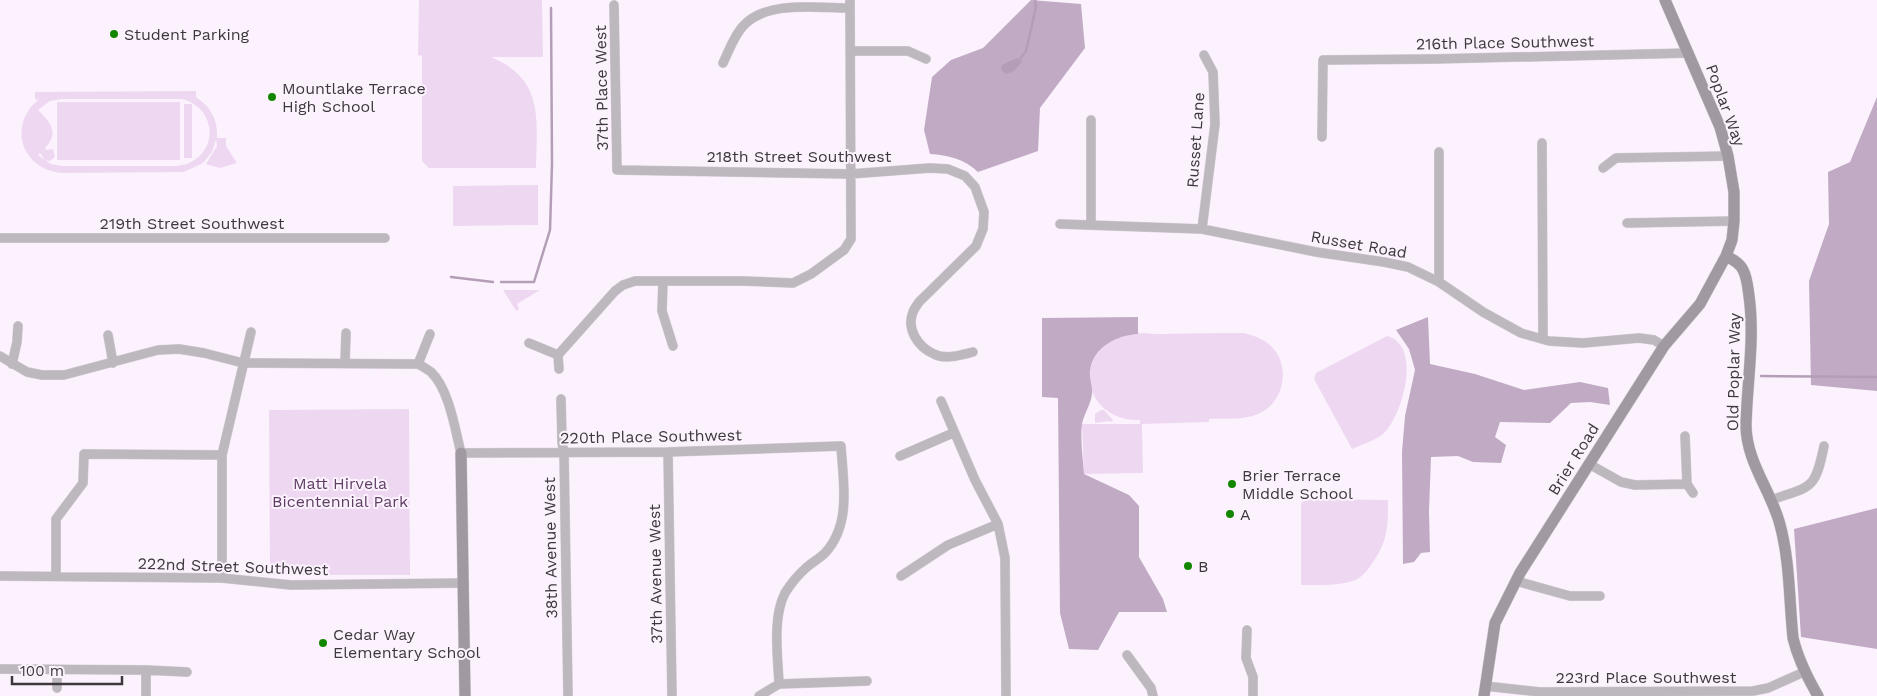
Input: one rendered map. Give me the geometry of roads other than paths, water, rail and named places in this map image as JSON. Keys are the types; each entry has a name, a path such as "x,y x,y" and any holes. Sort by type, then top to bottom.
{"main road":[{"name":"Poplar Way","path":"1665,0 1720,127 1728,156 1734,192 1734,221 1732,240 1726,256"},
{"name":"Brier Road","path":"1484,691 1495,623 1516,581 1664,346 1700,304 1726,256"},
{"name":"Old Poplar Way","path":"1726,256 1736,261 1743,270 1748,287 1752,327 1746,426 1748,444 1753,463 1779,520 1784,540 1796,653 1804,672 1818,696"},
{"path":"461,453 465,696"}],"street":[{"path":"559,369 558,355 615,291 623,285 635,281 792,283 810,274 844,250 851,239 850,4 781,8 761,14 744,25 730,46 724,63"},
{"name":"37th Place West","path":"614,6 617,170"},
{"path":"851,51 908,51 926,59"},
{"name":"216th Place Southwest","path":"1322,137 1323,60 1688,53"},
{"name":"Russet Lane","path":"1202,229 1214,124 1213,72 1204,55"},
{"path":"1091,120 1091,225"},
{"path":"1542,144 1543,339"},
{"path":"1439,152 1439,282"},
{"path":"1603,168 1616,158 1728,156"},
{"name":"218th Street Southwest","path":"617,170 850,174 930,168 948,169 965,176 976,187 984,212 983,229 976,246 919,302 912,312 911,325 916,341 934,355 955,356 973,352"},
{"path":"1627,223 1734,221"},
{"name":"Russet Road","path":"1060,224 1202,229 1316,252 1400,266 1439,282 1491,316 1522,333 1549,341 1583,343 1640,338 1654,340 1664,346"},
{"name":"219th Street Southwest","path":"0,238 385,238"},
{"path":"662,281 662,311 673,346"},
{"path":"12,364 17,342 18,326"},
{"path":"222,578 222,455 251,332"},
{"path":"345,362 346,333"},
{"path":"418,364 430,334"},
{"path":"108,335 113,363"},
{"path":"529,343 558,355"},
{"path":"0,356 27,372 42,375 64,374 158,350 179,349 244,362 418,364 431,372 441,385 450,409 461,453"},
{"name":"38th Avenue West","path":"561,399 564,453 568,696"},
{"path":"941,401 975,480 998,524 1005,558 1006,696"},
{"path":"900,456 953,432"},
{"path":"1685,436 1687,484 1693,493"},
{"name":"220th Place Southwest","path":"461,453 668,452 841,446 844,508 838,531 826,552 806,568 785,593 777,629 779,684"},
{"path":"1771,500 1806,488 1814,481 1819,471 1824,446"},
{"name":"37th Avenue West","path":"668,452 672,696"},
{"path":"56,575 56,519 83,483 84,454 222,455"},
{"path":"1589,464 1621,482 1635,484 1687,484"},
{"path":"901,576 948,545 998,524"},
{"name":"222nd Street Southwest","path":"0,576 56,575 222,578 292,584 464,583"},
{"path":"1516,581 1570,596 1600,596"},
{"path":"1247,630 1246,658 1253,677 1254,696"},
{"path":"1127,655 1150,688 1153,696"},
{"path":"0,669 187,672"},
{"path":"57,670 57,688"},
{"path":"146,670 146,696"},
{"name":"223rd Place Southwest","path":"1484,691 1719,694 1768,688 1804,672"},
{"path":"759,696 779,684 867,681"}],"waterway":[{"path":"1020,59 1026,51 1036,7 1035,0"},
{"path":"501,282 534,282 550,230 552,164 551,8"},
{"path":"451,277 493,282"},
{"path":"1761,376 1877,377"}],"place":[{"name":"Student Parking","path":"114,34"},
{"name":"Mountlake Terrace High School","path":"272,97"},
{"name":"Brier Terrace Middle School","path":"1232,484"},
{"name":"A","path":"1230,514"},
{"name":"B","path":"1188,566"},
{"name":"Cedar Way Elementary School","path":"323,643"}],"park label":[{"name":"Matt Hirvela Bicentennial Park","path":"340,492"}]}
